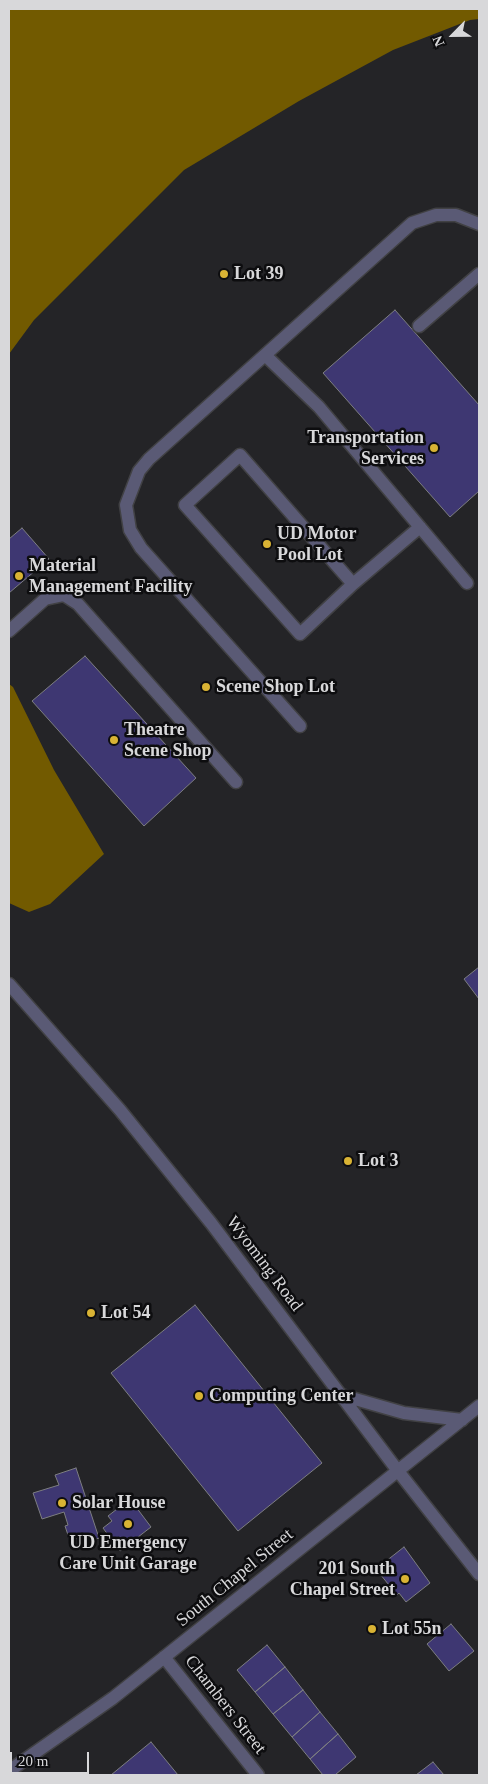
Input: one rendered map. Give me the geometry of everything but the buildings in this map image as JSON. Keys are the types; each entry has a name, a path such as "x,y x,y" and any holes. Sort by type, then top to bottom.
{"street":[{"path":"300,726 142,548 130,530 126,505 139,471 150,459 412,223 436,215 456,216 479,224"},
{"path":"418,326 479,274"},
{"path":"265,355 319,407 467,583"},
{"path":"353,584 240,455 185,505 300,634 353,584 420,527"},
{"path":"9,631 45,599 64,595 78,604 236,782"},
{"name":"Wyoming Road","path":"9,984 120,1110 216,1230 398,1471 479,1574"},
{"path":"341,1395 404,1413 462,1420"},
{"name":"South Chapel Street","path":"9,1771 80,1722 164,1657 479,1406"},
{"name":"Chambers Street","path":"164,1657 258,1775"}],"shaded area":[{"path":"9,9 479,9 479,19 470,20 393,50 299,101 184,170 34,320 9,354"},
{"path":"9,684 13,687 54,770 104,854 50,904 29,912 9,903"}],"place":[{"name":"Lot 39","path":"224,274"},
{"name":"Transportation Services","path":"434,448"},
{"name":"UD Motor Pool Lot","path":"267,544"},
{"name":"Material Management Facility","path":"19,576"},
{"name":"Scene Shop Lot","path":"206,687"},
{"name":"Theatre Scene Shop","path":"114,740"},
{"name":"Lot 3","path":"348,1161"},
{"name":"Lot 54","path":"91,1313"},
{"name":"Computing Center","path":"199,1396"},
{"name":"Solar House","path":"62,1503"},
{"name":"UD Emergency Care Unit Garage","path":"128,1524"},
{"name":"201 South Chapel Street","path":"405,1579"},
{"name":"Lot 55n","path":"372,1629"}]}
